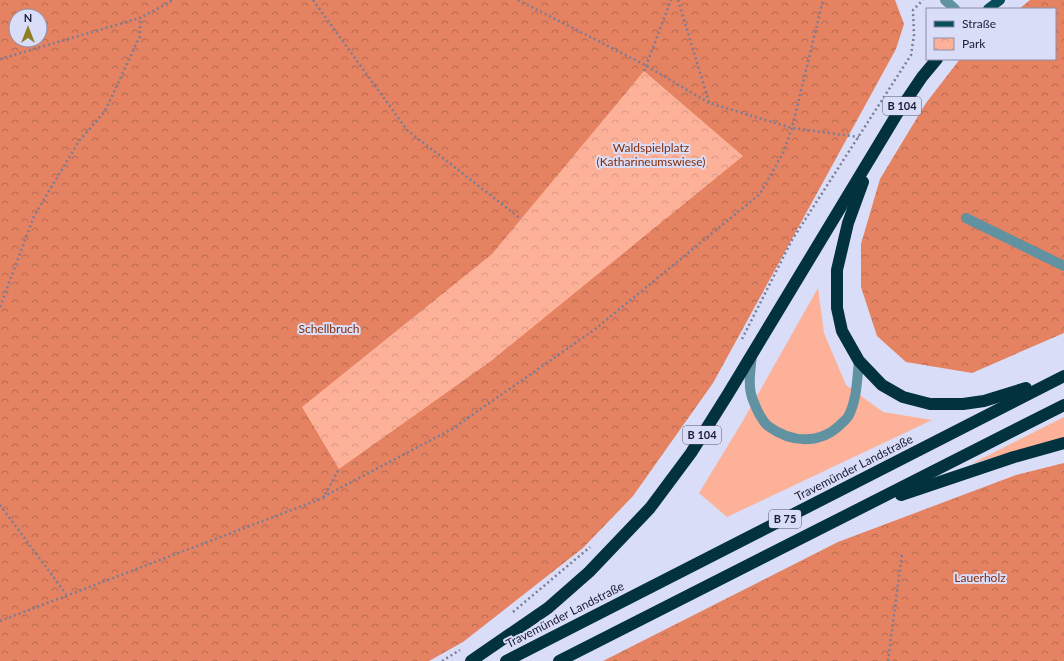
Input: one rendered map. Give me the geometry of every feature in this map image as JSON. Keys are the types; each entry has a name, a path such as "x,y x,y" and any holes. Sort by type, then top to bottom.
{"highway":[{"name":"B 104","path":"471,661 548,608 589,572 650,508 691,453 872,157 922,77 936,60"},
{"name":"B 104","path":"872,157 848,223 837,270 837,308 842,331 858,361 882,385 903,397 930,404 962,404 996,398 1014,393 1064,372"},
{"name":"Travemünder Landstraße","path":"506,661 1064,376"},
{"name":"B 75","path":"559,661 1064,405"},
{"path":"862,508 1014,457 1064,443"}],"main road":[{"path":"989,8 1000,0"}],"street":[{"path":"946,0 954,8"},
{"path":"966,218 1064,266"},
{"path":"752,354 750,380 752,398 758,412 767,425 783,435 803,440 831,434 848,417 856,391 858,361"}],"path":[{"path":"0,59 140,18 174,0"},
{"path":"313,0 407,130 521,219"},
{"path":"518,0 645,65 709,103 792,128 859,137"},
{"path":"644,71 671,0"},
{"path":"678,0 709,103"},
{"path":"0,621 66,594 323,497 452,429 594,330 760,194 783,153 792,128 823,0"},
{"path":"739,346 792,240 911,55 914,35 913,10 923,0"},
{"path":"0,307 34,216 79,141 105,111 140,36 140,18"},
{"path":"323,497 339,469"},
{"path":"0,505 66,594"},
{"path":"508,616 526,603 595,542"},
{"path":"888,661 902,553"},
{"path":"442,661 466,646"}],"green space":[{"name":"Schellbruch","path":"0,0 895,0 904,24 896,49 713,383 633,496 583,548 463,642 429,661 0,661"},
{"path":"1030,0 1064,0 1064,333 972,373 906,362 877,336 861,287 861,244 880,179 926,103 959,60 1056,60 1056,8 1020,8"},
{"name":"Waldspielplatz (Katharineumswiese)","path":"644,71 743,156 491,361 339,469 302,407 492,254"},
{"path":"818,288 824,333 846,385 883,412 932,420 727,517 699,493 741,424"},
{"path":"1064,417 1064,437 971,464"},
{"name":"Lauerholz","path":"1064,463 1064,661 603,661 838,542 1016,475"}]}
